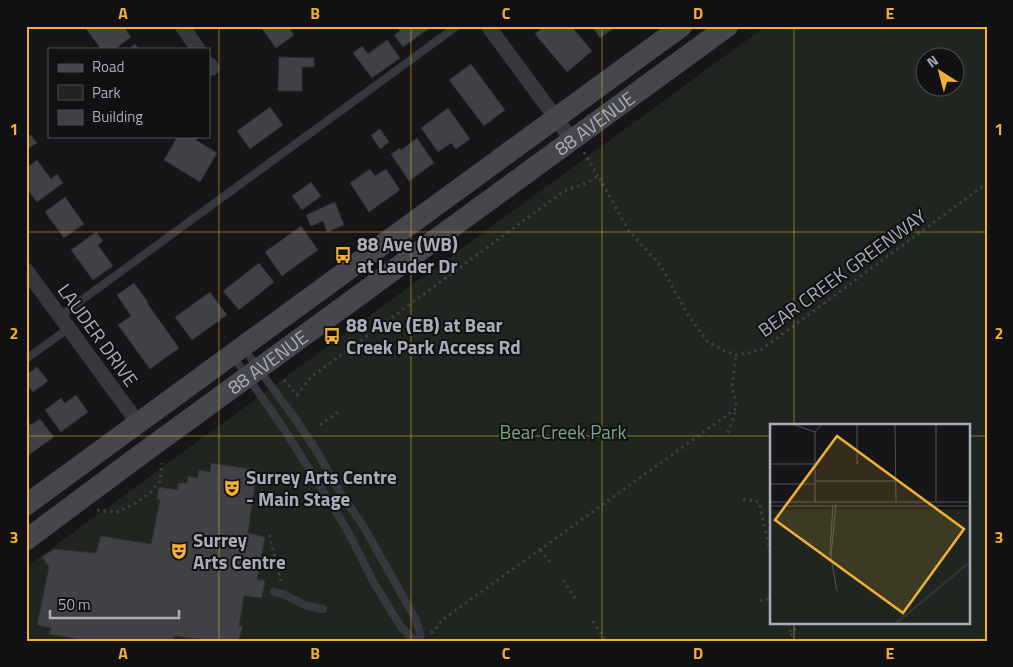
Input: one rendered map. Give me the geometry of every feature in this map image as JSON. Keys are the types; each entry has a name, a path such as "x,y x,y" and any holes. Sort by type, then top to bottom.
{"main road":[{"name":"88 AVENUE","path":"26,505 682,26"},
{"name":"88 AVENUE","path":"26,540 132,461 262,373 578,146 728,26"},
{"path":"132,461 138,423"}],"street":[{"path":"182,26 197,48"},
{"path":"488,26 578,146"},
{"name":"LAUDER DRIVE","path":"26,270 138,423"}],"lane":[{"path":"26,358 64,322 457,26"},
{"path":"238,351 262,373 284,428 346,528 400,627 418,641 420,634 416,620 364,528 341,494 316,450 262,373 238,351"},
{"path":"274,592 283,594 306,606 323,609"}],"path":[{"path":"578,146 630,231 661,266 688,315 708,342 736,355 732,386 737,408 728,432"},
{"path":"262,373 297,395 311,377 564,191 584,184 598,176"},
{"name":"BEAR CREEK GREENWAY","path":"736,355 762,349 987,183"},
{"path":"360,341 369,353"},
{"path":"430,634 442,620 737,408"},
{"path":"320,425 338,412"},
{"path":"94,510 117,512 136,503 151,492 160,480 162,460"},
{"path":"742,499 759,502 770,550"},
{"path":"268,535 283,586"},
{"path":"540,550 550,562"},
{"path":"563,580 578,602"},
{"path":"760,601 770,598"},
{"path":"593,622 606,641"},
{"path":"789,624 791,635"},
{"path":"787,641 798,624"}],"green space":[{"name":"Bear Creek Park","path":"766,26 987,26 987,641 26,641 26,567"}],"building":[{"path":"84,26 123,26 131,37 116,48 100,48"},
{"path":"260,26 288,26 294,35 276,48"},
{"path":"396,26 426,26 428,29 403,47 394,35 400,31"},
{"path":"544,26 571,26 592,51 567,72 535,34"},
{"path":"592,26 616,26 600,38"},
{"path":"387,40 400,58 372,78 353,53 362,46 368,54"},
{"path":"135,44 138,48 129,48"},
{"path":"279,57 314,58 314,67 302,67 302,91 278,91"},
{"path":"471,64 505,110 484,126 449,80"},
{"path":"270,107 283,125 250,149 237,131"},
{"path":"448,108 470,139 456,149 451,143 438,152 421,128"},
{"path":"380,129 389,142 380,149 371,135"},
{"path":"31,135 37,143 26,150 26,139"},
{"path":"177,138 198,138 196,140 217,153 200,182 164,160"},
{"path":"417,138 434,163 409,181 391,154 400,148 401,150"},
{"path":"37,160 51,179 57,174 63,183 37,202 26,188 26,168"},
{"path":"370,169 375,176 386,169 400,190 369,212 350,183"},
{"path":"311,182 321,196 302,210 292,196"},
{"path":"65,197 84,224 64,238 45,212"},
{"path":"335,202 344,225 327,232 323,221 311,226 306,215"},
{"path":"301,226 318,250 282,276 265,252"},
{"path":"96,232 103,241 98,245 113,266 93,280 71,250"},
{"path":"259,263 274,282 239,310 223,291"},
{"path":"134,283 179,348 150,369 118,325 131,316 117,295"},
{"path":"210,292 227,315 192,340 175,317"},
{"path":"37,367 48,381 33,392 26,384 26,375"},
{"path":"76,395 88,412 61,432 45,410 61,398 65,403"},
{"path":"26,419 31,425 40,419 54,437 26,457"},
{"name":"Surrey Arts Centre","path":"211,463 257,470 248,533 265,537 257,580 265,580 262,598 244,596 239,626 243,626 238,641 215,641 174,636 173,641 88,641 49,634 51,628 37,625 49,567 42,557 54,549 96,553 101,536 151,544 160,500 157,499 159,487 178,490 178,483 187,483 188,476 198,478 199,470 210,472"}],"place":[{"name":"88 Ave (WB) at Lauder Dr","path":"343,255"},
{"name":"88 Ave (EB) at Bear Creek Park Access Rd","path":"332,336"},
{"name":"Surrey Arts Centre - Main Stage","path":"232,488"},
{"name":"Surrey Arts Centre","path":"179,551"}]}
